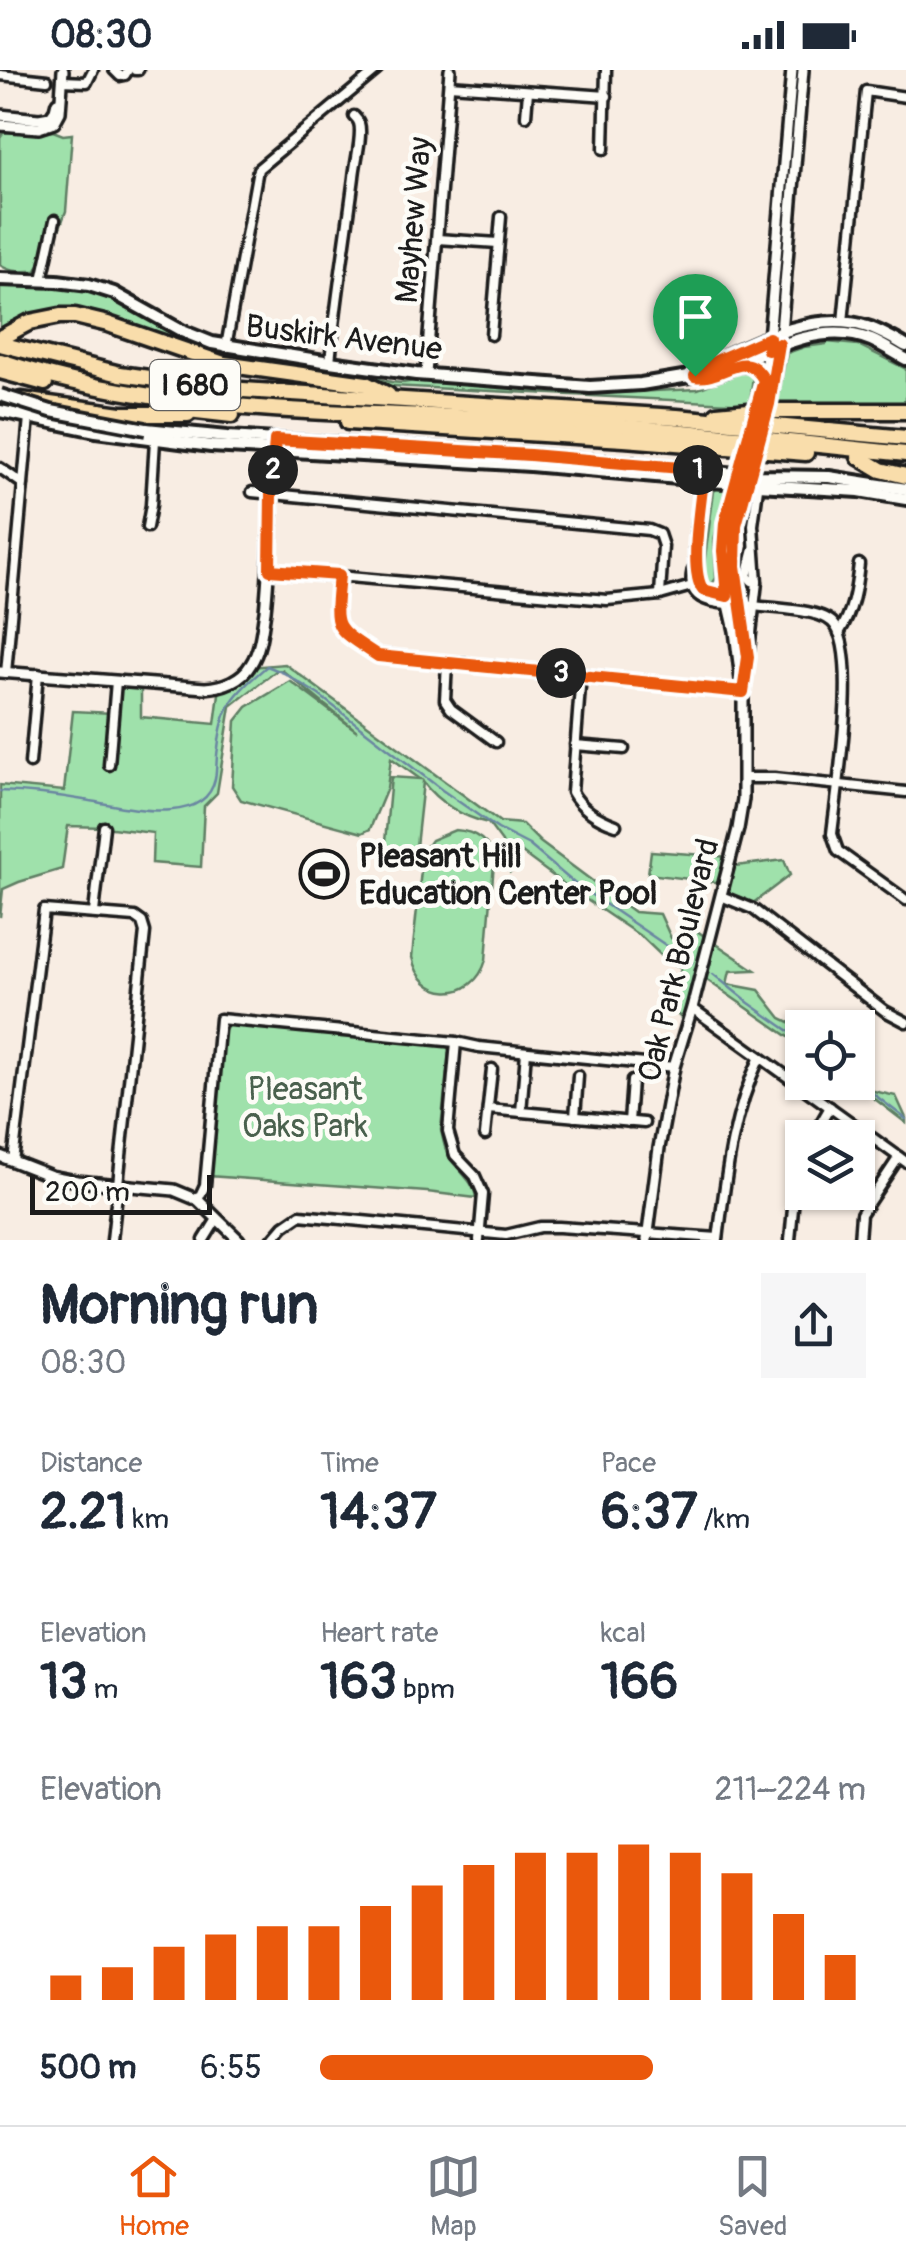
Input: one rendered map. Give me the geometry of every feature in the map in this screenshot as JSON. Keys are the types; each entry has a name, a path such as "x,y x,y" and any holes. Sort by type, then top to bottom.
{"highway":[{"path":"0,341 30,322 60,316 90,319 224,364 366,384 394,398"},
{"name":"I 680","path":"0,341 70,363 177,384 677,417 906,438"},
{"name":"I 680","path":"0,361 116,390 229,406 622,428 906,454"},
{"name":"I 680","path":"0,371 100,396 206,414 624,439 906,462"},
{"path":"0,397 120,414 206,414"},
{"path":"677,417 748,411 906,411"},
{"path":"859,457 881,470 906,476"}],"main road":[{"name":"Buskirk Avenue","path":"0,279 89,285 114,293 182,331 226,347 330,357 426,374 590,387 704,378 734,366 800,326 860,324 906,346"},
{"name":"Buskirk Avenue","path":"695,376 700,368 774,341 846,334 870,339 906,359"},
{"path":"0,397 146,429 275,445"},
{"path":"0,411 155,440 514,454 906,499"},
{"path":"759,481 828,477 906,489"}],"street":[{"path":"62,78 87,82 94,70"},
{"path":"114,70 120,76 134,70"},
{"path":"226,347 258,170 377,70"},
{"name":"Mayhew Way","path":"426,374 450,70"},
{"path":"604,149 606,70"},
{"path":"774,341 792,70"},
{"path":"774,341 802,70"},
{"path":"0,75 47,80"},
{"path":"0,115 50,117 62,78"},
{"path":"0,125 38,128 54,123 60,114 62,78"},
{"path":"449,85 607,96"},
{"path":"526,116 528,90"},
{"path":"843,322 866,90 906,98"},
{"path":"330,357 359,123 342,100"},
{"path":"492,335 500,217"},
{"path":"42,280 55,220"},
{"path":"437,239 498,243"},
{"name":"Oak Park Boulevard","path":"764,403 764,380 774,341"},
{"name":"Oak Park Boulevard","path":"648,1236 674,1067 741,811 743,692 728,600 723,536 764,403 774,341"},
{"path":"734,366 755,366 764,380"},
{"path":"29,417 3,672 205,688 230,683 250,666 260,638 270,570 275,445"},
{"path":"147,527 155,440"},
{"path":"0,468 23,484"},
{"path":"704,475 696,560 701,588 742,606 816,614 832,621 839,633 847,671 832,834 838,851 906,900"},
{"name":"Oak Park Boulevard","path":"743,692 756,607 757,582 747,576 754,548 753,516 759,481"},
{"name":"Oak Park Boulevard","path":"739,490 735,566 748,657"},
{"path":"252,492 648,530 659,534 663,546 660,595"},
{"path":"696,560 692,586 702,598 728,600"},
{"path":"839,633 856,595 858,564"},
{"path":"270,570 606,600 660,595 692,586"},
{"path":"339,575 335,616 342,632 378,656 743,692"},
{"path":"448,663 445,700 450,710 496,742"},
{"path":"30,763 38,674"},
{"path":"581,674 572,792 577,802 616,825"},
{"path":"109,765 116,681"},
{"path":"575,745 624,748"},
{"path":"743,778 906,792"},
{"path":"94,912 104,827"},
{"path":"721,896 753,909 886,1011 906,1022"},
{"path":"13,1160 44,910 135,917 142,922 145,932 112,1240"},
{"path":"692,1008 902,1159 861,1214 859,1240"},
{"path":"198,1200 204,1185 220,1019 674,1067"},
{"path":"456,1042 448,1131 455,1154 475,1176 484,1194 480,1236"},
{"path":"520,1112 526,1052"},
{"path":"272,1240 300,1215 480,1236 560,1226 718,1239 737,1114 760,1056"},
{"path":"485,1135 492,1069"},
{"path":"575,1117 578,1076"},
{"path":"629,1122 632,1082"},
{"path":"822,1120 830,1107"},
{"path":"488,1109 644,1123"},
{"path":"0,1156 77,1182 174,1190 198,1200 239,1240"},
{"path":"790,1240 793,1210"},
{"path":"204,1240 217,1219"}],"green space":[{"path":"9,132 72,134 66,211 55,241 49,241 44,269 8,269 0,265 0,137"},
{"path":"0,287 87,291 114,300 202,347 369,374 393,382 417,379 588,394 698,389 745,370 753,374 750,404 371,385 240,367 75,316 0,338"},
{"path":"827,342 858,345 906,369 906,408 776,405 787,353"},
{"path":"726,488 714,540 716,578 706,584 702,580 714,491"},
{"path":"285,664 500,822 522,824 540,842 634,912 660,914 671,938 685,945 691,927 755,970 730,971 727,984 759,990 785,1020 785,1034 701,976 687,1024 673,1010 681,967 668,962 643,938 514,847 518,864 510,872 502,842 488,823 452,808 423,782 415,856 384,853 391,777 420,779 391,758 387,788 370,829 362,833 241,800 232,786 236,721 247,707 290,681 357,731 282,670 231,706 217,793 204,806 201,867 152,863 153,833 68,826 62,869 3,889 0,917 0,785 64,791 73,711 113,713 116,681 141,683 141,717 215,724 220,686 250,667"},
{"path":"455,830 481,839 490,849 494,863 486,960 470,984 447,992 426,982 412,957 423,851 431,840"},
{"path":"651,851 730,857 736,866 784,860 790,875 748,907 721,896 723,883 648,874"},
{"name":"Pleasant Oaks Park","path":"236,1024 447,1045 441,1130 448,1155 472,1186 476,1198 209,1176 224,1032"},
{"path":"875,1091 896,1096 906,1123 875,1099"}],"water":[{"name":"Pleasant Hill Education Center Pool","path":"315,861 336,863 334,886 313,884"}],"waterway":[{"path":"0,791 138,809 178,809 195,804 208,795 215,779 227,710 239,692 267,666 319,695 442,790 498,829 529,845 574,883 692,963"},
{"path":"713,974 785,1028"},
{"path":"875,1095 906,1119"}],"place":[{"name":"Pleasant Hill Education Center Pool","path":"324,874"}],"route":[{"path":"769,338 768,350 779,344 769,404 736,525 735,566 748,657 743,692 378,656 342,632 335,616 339,575 270,570 275,440 704,470 697,581 703,590 727,596 725,523 764,380 752,365 734,366 704,378 695,376 700,368 769,338"}]}
